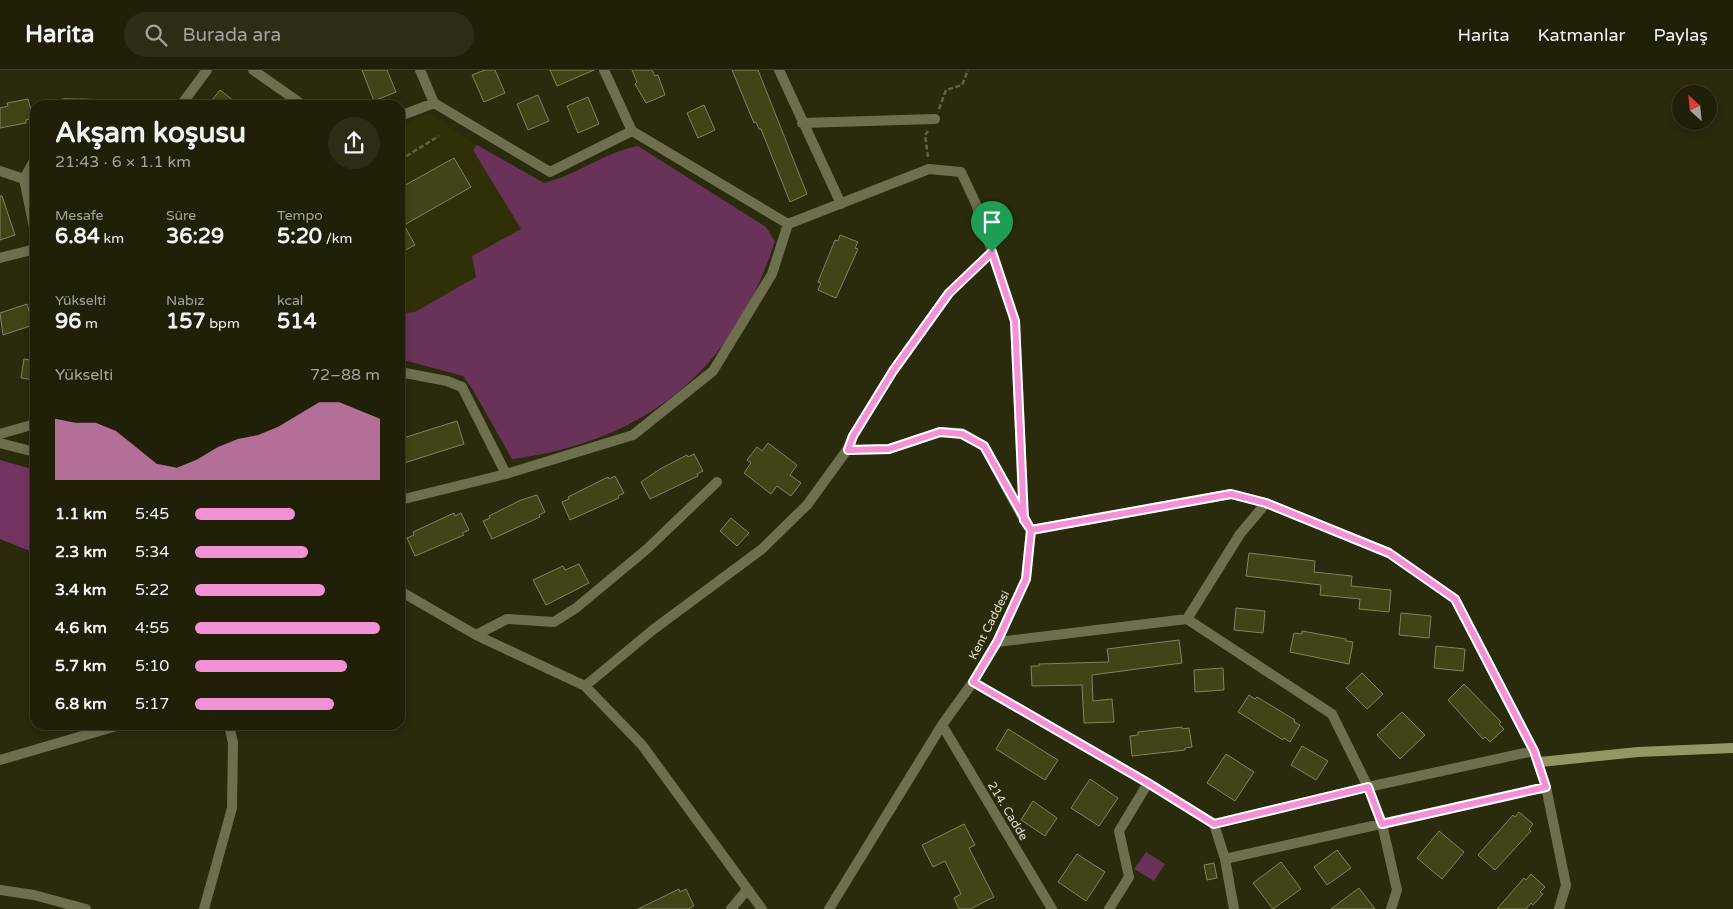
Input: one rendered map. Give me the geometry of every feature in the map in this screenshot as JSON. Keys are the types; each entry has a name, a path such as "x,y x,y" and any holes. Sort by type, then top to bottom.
{"street":[{"path":"185,100 207,70"},
{"path":"253,70 296,100"},
{"path":"420,70 434,103 550,172 632,131"},
{"path":"604,70 632,131 788,224"},
{"path":"778,70 841,204"},
{"path":"405,114 434,103"},
{"path":"802,124 935,119"},
{"path":"30,168 24,179 30,208"},
{"path":"788,224 929,169 962,172 976,204 1015,321 1024,520"},
{"path":"0,171 24,179"},
{"path":"405,499 506,474 633,435 713,371 772,274 788,224"},
{"path":"0,258 30,249"},
{"path":"585,686 654,629 762,549 807,505 848,450 853,436 893,371 949,293 992,252"},
{"path":"405,373 462,387 506,474"},
{"path":"0,434 30,425"},
{"path":"848,450 889,449 940,432 962,434 984,446 1031,530 1231,494 1266,503 1389,553 1455,599 1540,762 1566,885 1559,909"},
{"path":"0,443 30,451"},
{"path":"476,635 507,618 554,622 576,608 647,549 717,482"},
{"path":"1187,619 1240,534 1266,503"},
{"name":"Kent Caddesi","path":"829,909 942,725 973,682 997,642 1026,579 1031,530"},
{"path":"405,594 476,635 585,686 642,746 746,891 762,909"},
{"path":"997,642 1187,619 1332,714 1368,787 1382,824 1396,890 1391,909"},
{"path":"973,682 1148,783 1214,824 1225,859 1234,909"},
{"name":"214. Cadde","path":"942,725 1052,909"},
{"path":"0,760 103,730"},
{"path":"204,909 232,808 233,743 230,730"},
{"path":"1540,762 1638,752 1733,748"},
{"path":"1214,824 1368,787 1534,751"},
{"path":"1109,909 1129,877 1119,832 1148,783"},
{"path":"1225,859 1546,787"},
{"path":"0,890 34,895 86,909"},
{"path":"731,909 746,891"}],"path":[{"path":"405,157 439,136"}],"shaded area":[{"path":"430,113 477,145 473,150 521,229 472,256 476,277 415,312 405,313 405,123"},
{"path":"477,145 544,183 568,175 614,153 638,146 766,227 775,241 757,287 735,327 709,362 678,392 643,417 603,436 560,450 512,459 463,376 405,360 405,313 415,312 476,277 472,256 521,229 473,150"},
{"path":"0,460 30,469 30,551 0,539"},
{"path":"1146,852 1165,864 1154,881 1134,869"}],"building":[{"path":"362,70 387,70 396,92 374,100"},
{"path":"485,70 495,70 505,93 484,102 472,75"},
{"path":"550,70 594,70 557,86"},
{"path":"632,70 652,70 655,76 658,75 665,95 646,103 635,84 637,82"},
{"path":"732,70 758,70 807,194 790,202 761,129 759,129 756,122 754,123"},
{"path":"220,90 233,100 212,100"},
{"path":"538,95 549,121 528,130 517,104"},
{"path":"588,97 599,124 578,133 567,106"},
{"path":"28,99 30,119 26,120 26,123 0,128 0,108 8,106 7,103"},
{"path":"704,105 715,130 698,138 687,113"},
{"path":"454,158 471,187 405,224 405,185"},
{"path":"0,196 2,196 15,235 0,240"},
{"path":"405,227 415,245 405,250"},
{"path":"840,235 858,242 855,248 858,249 836,298 818,290 821,283 818,282 835,240 838,241"},
{"path":"27,304 30,314 30,326 3,335 0,313"},
{"path":"24,359 30,360 30,379 21,378"},
{"path":"457,421 464,444 405,463 405,437"},
{"path":"768,443 797,465 790,475 801,483 791,496 777,486 771,494 744,473 751,463 747,460 757,447 762,451"},
{"path":"694,454 703,471 697,474 698,476 650,499 641,482 660,469 687,455 688,457"},
{"path":"615,476 624,493 618,496 619,498 570,520 562,502 569,499 568,497 608,477 609,479"},
{"path":"537,495 545,512 539,515 540,517 492,539 483,521 521,500"},
{"path":"454,513 455,516 461,513 469,530 462,533 464,535 415,556 407,538 414,535 413,532"},
{"path":"731,518 749,533 737,546 720,531"},
{"path":"1249,553 1315,561 1314,572 1352,576 1351,586 1391,590 1389,612 1359,609 1360,599 1320,595 1321,585 1246,576"},
{"path":"579,564 589,583 546,605 533,580 563,566 565,570"},
{"path":"1236,608 1265,611 1263,633 1234,630"},
{"path":"1401,613 1431,616 1429,638 1399,635"},
{"path":"1302,631 1353,642 1349,664 1290,652 1294,633 1302,634"},
{"path":"1179,640 1182,663 1092,675 1093,701 1112,699 1114,722 1084,723 1082,685 1032,686 1031,666 1039,666 1039,664 1109,662 1107,649"},
{"path":"1436,646 1465,649 1463,671 1434,668"},
{"path":"1223,668 1224,690 1195,692 1194,670"},
{"path":"1362,673 1383,694 1367,709 1346,688"},
{"path":"1464,684 1501,722 1499,724 1504,729 1490,742 1485,737 1483,739 1448,700"},
{"path":"1249,695 1255,699 1257,697 1300,725 1290,742 1284,738 1283,740 1238,712"},
{"path":"1402,712 1425,735 1400,759 1377,735"},
{"path":"1182,727 1182,729 1189,728 1192,747 1185,748 1185,750 1132,756 1130,736 1138,735 1138,732"},
{"path":"1008,729 1058,760 1045,780 996,749"},
{"path":"1302,746 1328,761 1316,780 1291,765"},
{"path":"1226,754 1254,772 1235,801 1207,783"},
{"path":"1090,779 1118,798 1099,826 1071,808"},
{"path":"1033,801 1057,818 1045,836 1021,820"},
{"path":"1519,812 1533,824 1529,829 1531,831 1495,870 1478,855 1513,815 1515,817"},
{"path":"964,824 975,845 969,848 994,897 970,909 959,909 954,898 961,894 945,861 933,867 922,845"},
{"path":"1439,831 1464,852 1442,879 1417,858"},
{"path":"1337,850 1351,868 1327,885 1314,867"},
{"path":"1077,854 1105,872 1086,901 1058,882"},
{"path":"1281,862 1301,889 1273,909 1253,883"},
{"path":"1214,863 1217,878 1207,880 1204,865"},
{"path":"1531,874 1545,887 1540,892 1543,894 1533,905 1531,903 1526,909 1497,909 1524,878 1526,880"},
{"path":"1359,888 1375,909 1331,909"},
{"path":"679,889 680,892 686,889 694,906 688,909 638,909"}],"route":[{"path":"992,252 949,293 893,371 853,436 848,450 889,449 940,432 962,434 984,446 1024,520 1031,530 1231,494 1266,503 1389,553 1455,599 1540,762 1546,787 1382,824 1368,787 1214,824 1148,783 973,682 997,642 1026,579 1031,530 1024,520 1015,321 992,252"}]}
